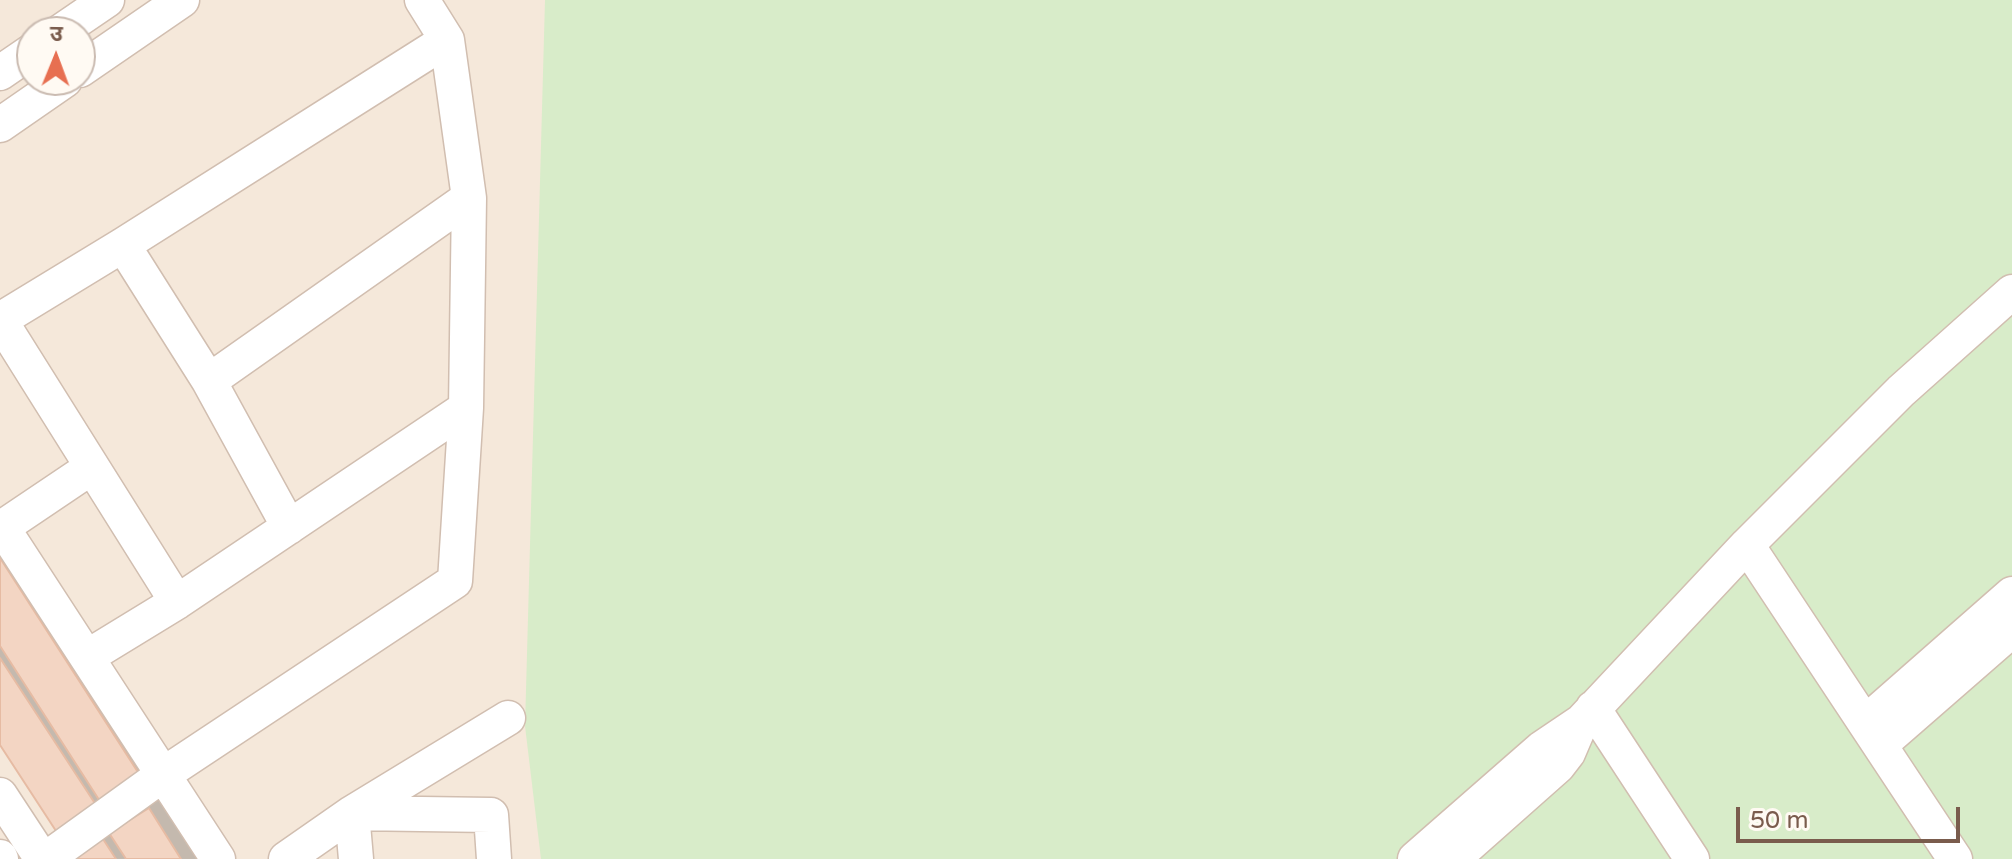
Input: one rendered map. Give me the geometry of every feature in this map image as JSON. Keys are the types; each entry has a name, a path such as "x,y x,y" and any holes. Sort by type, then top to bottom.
{"street":[{"path":"84,16 107,0"},
{"path":"96,59 182,0"},
{"path":"0,795 44,859 164,774 455,581 466,408 469,198 447,40 422,0"},
{"path":"177,602 3,332 123,245 447,40"},
{"path":"0,125 42,96"},
{"path":"209,381 469,198"},
{"path":"123,245 209,381 289,527"},
{"path":"1415,859 1542,748 1587,714 1747,545 1901,391 2012,292"},
{"path":"87,657 177,602 466,408"},
{"path":"92,467 1,528 218,859"},
{"path":"1747,545 1955,859"},
{"path":"1873,734 2012,594"},
{"path":"1873,734 2012,630"},
{"path":"1453,859 1558,766 1568,753 1587,714"},
{"path":"1587,714 1692,859"},
{"path":"286,859 352,813 508,718"},
{"path":"352,813 356,859"},
{"path":"352,813 491,815 494,859"}],"shaded area":[{"path":"0,0 621,0 645,859 0,859"}],"green space":[{"path":"545,0 2012,0 2012,859 541,859 525,726"}],"building":[{"path":"0,558 143,780 103,806 0,646"},
{"path":"0,658 98,808 58,834 0,745"},
{"path":"149,808 181,859 126,859 109,833"},
{"path":"103,839 116,859 71,859"}]}
